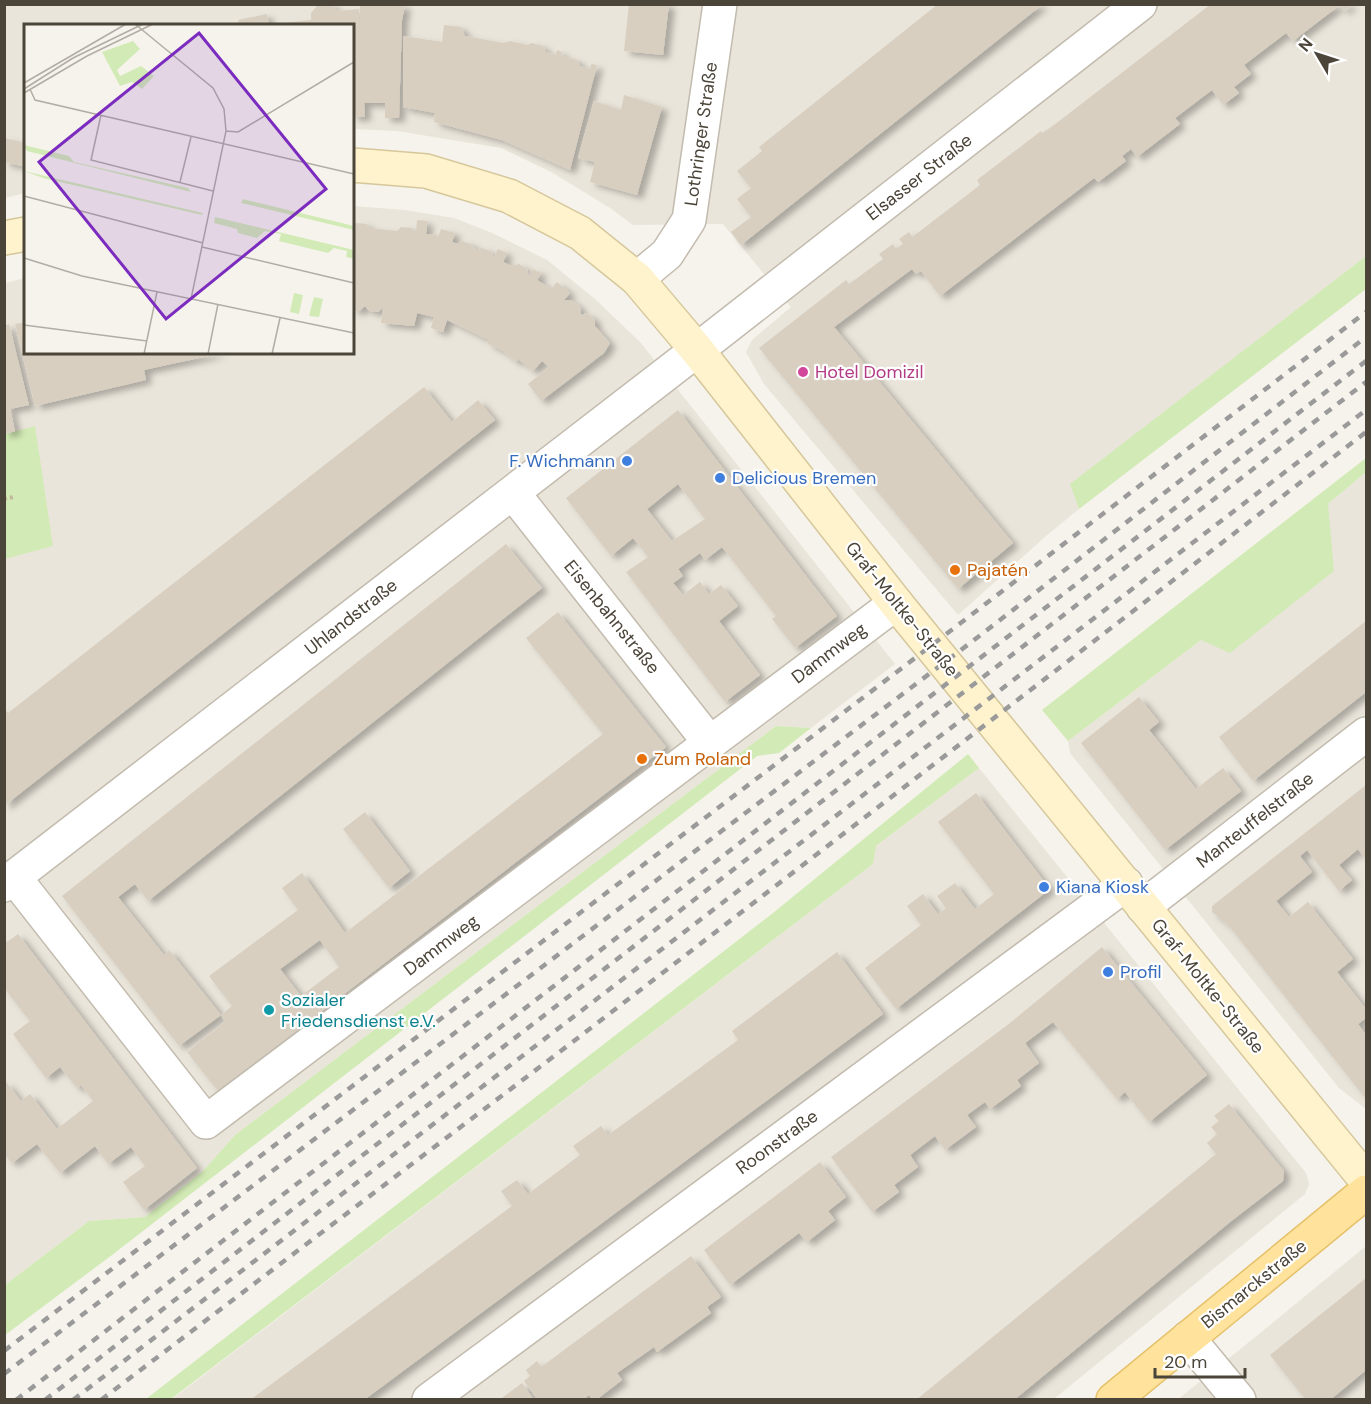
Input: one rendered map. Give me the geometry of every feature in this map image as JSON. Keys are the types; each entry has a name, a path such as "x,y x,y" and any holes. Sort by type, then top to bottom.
{"main road":[{"name":"Graf-Moltke-Straße","path":"354,165 426,171 508,196 580,233 637,279 697,350 896,603 1366,1180"},
{"path":"4,238 24,234"},
{"name":"Bismarckstraße","path":"1113,1400 1366,1192"}],"street":[{"name":"Lothringer Straße","path":"637,279 667,254 689,220 720,4"},
{"name":"Elsasser Straße","path":"697,350 1140,4"},
{"name":"Uhlandstraße","path":"9,881 697,350"},
{"name":"Eisenbahnstraße","path":"513,493 710,743"},
{"name":"Dammweg","path":"9,881 206,1122 896,603"},
{"name":"Manteuffelstraße","path":"1135,895 1366,734"},
{"name":"Roonstraße","path":"429,1400 1135,895"},
{"path":"1188,1338 1239,1400"}],"path":[{"path":"4,499 14,497"}],"shaded area":[{"path":"4,5 1366,5 1366,256 1071,484 1079,509 958,615 764,384 746,352 752,340 791,307 723,224 633,225 553,173 501,148 397,131 354,129 354,24 24,24 24,193 5,198"},
{"path":"354,206 405,210 454,218 490,232 547,260 595,299 641,343 895,664 811,728 776,726 235,1135 203,1171 145,1217 89,1221 5,1285 5,283 24,278 24,354 354,354"},
{"path":"1366,472 1366,1109 1339,1088 1070,753 1068,741 1201,640 1328,504"},
{"path":"979,768 1306,1173 1309,1184 1305,1194 1054,1399 171,1400 873,864 875,847"},
{"path":"1366,1246 1366,1399 1177,1400 1264,1330"}],"green space":[{"path":"1366,256 1366,289 1079,509 1070,484"},
{"path":"35,426 53,546 5,559 5,434"},
{"path":"1366,458 1366,472 1328,504 1334,571 1230,653 1201,640 1068,741 1042,710"},
{"path":"776,726 811,728 779,753 757,756 112,1255 5,1335 5,1285 89,1221 145,1217 203,1171 235,1135"},
{"path":"968,754 979,768 876,846 873,864 171,1399 146,1399 773,913"}],"building":[{"path":"331,4 338,11 359,9 360,29 360,6 405,5 402,20 399,118 385,118 385,103 364,103 365,117 354,117 354,24 275,24 311,20 311,13 318,5"},
{"path":"629,4 669,4 663,55 624,51"},
{"path":"938,4 1043,4 741,245 731,232 751,217 737,199 751,188 737,171 762,151 759,147"},
{"path":"1211,4 1352,4 1344,11 1340,5 1293,41 1286,33 1244,65 1251,74 1234,87 1239,93 1223,105 1212,90 1175,118 1180,124 1137,157 1131,149 1122,156 1126,161 1098,182 1094,178 940,296 921,271 916,274 912,269 834,327 1013,543 958,589 759,348 846,280 849,284 883,259 879,254 893,244 896,249 903,244 899,239 909,232 912,237 928,225 980,185 977,180 1041,131 1042,133 1054,125"},
{"path":"267,14 269,24 239,24 238,20"},
{"path":"444,25 461,27 465,36 503,43 510,41 527,45 532,43 543,46 546,52 556,55 557,50 562,52 561,56 577,60 580,66 590,69 591,64 597,65 570,170 502,140 434,122 435,113 403,107 403,36 442,42"},
{"path":"624,95 662,107 637,195 590,182 595,162 578,158 594,101 621,110"},
{"path":"4,138 24,143 24,167 4,162"},
{"path":"417,220 427,221 426,234 438,237 441,229 455,233 452,242 458,244 462,241 471,244 477,250 482,248 492,252 493,258 498,249 507,253 503,262 512,266 519,264 527,269 529,276 533,269 541,273 537,280 551,289 557,282 570,293 564,300 571,300 580,307 581,315 587,313 595,320 595,326 610,343 604,353 541,401 528,384 549,367 542,361 533,371 518,359 516,362 503,351 487,343 489,340 447,320 443,332 431,328 434,317 417,313 414,326 381,323 383,308 378,312 369,311 365,306 359,311 354,310 354,224 367,224 369,228 397,231 401,227 412,228 416,233"},
{"path":"24,322 24,354 217,354 144,370 146,380 35,406 15,324"},
{"path":"9,324 29,405 10,409 15,431 4,434 4,326"},
{"path":"424,387 452,422 478,400 495,420 4,806 4,708 8,713"},
{"path":"678,410 837,616 795,648 772,619 776,616 722,547 705,560 700,553 678,569 683,576 673,583 683,595 700,582 709,594 721,585 738,606 719,621 760,675 725,702 626,572 648,557 633,538 611,556 566,498","holes":["678,484 705,519 672,541 647,509"]},
{"path":"506,544 542,588 148,901 135,884 118,897 164,955 169,950 221,1015 179,1046 62,896"},
{"path":"558,612 666,747 218,1091 187,1052 225,1022 221,1015 232,1006 209,976 298,910 282,888 302,873 345,933 603,734 526,638","holes":["320,940 339,967 301,996 280,969"]},
{"path":"1366,621 1366,692 1253,781 1219,737"},
{"path":"1139,697 1159,722 1149,730 1196,789 1223,768 1241,791 1165,850 1081,743"},
{"path":"1366,785 1366,860 1358,849 1339,865 1352,880 1339,891 1307,850 1300,856 1312,872 1276,901 1289,917 1308,902 1353,959 1337,972 1366,1009 1366,1018 1358,1024 1366,1035 1366,1099 1229,926 1212,912 1212,906"},
{"path":"976,793 1050,889 896,1009 865,968 921,925 907,906 923,894 938,914 946,908 937,896 955,883 975,909 994,894 938,822"},
{"path":"365,812 410,871 389,888 343,829"},
{"path":"18,934 197,1168 144,1210 123,1182 145,1166 131,1147 108,1164 95,1146 60,1173 37,1144 12,1163 4,1154 4,1084 6,1082 21,1101 30,1094 57,1129 93,1101 81,1085 77,1088 60,1067 46,1078 13,1034 30,1021 4,988 4,940 7,942"},
{"path":"1102,947 1207,1075 1149,1122 1125,1092 1117,1099 1053,1022 1025,1043 1039,1063 1017,1080 1021,1086 990,1109 985,1102 967,1115 976,1127 945,1150 935,1136 910,1155 918,1167 894,1185 899,1192 872,1212 831,1157 1010,1023"},
{"path":"837,952 883,1014 364,1400 250,1400 512,1206 501,1191 517,1180 528,1194 580,1155 573,1146 601,1126 608,1135 738,1040 732,1031"},
{"path":"1229,1104 1284,1171 1283,1181 1014,1400 916,1400 1216,1154 1207,1143 1217,1134 1211,1127 1219,1121 1214,1116"},
{"path":"820,1162 846,1197 828,1211 835,1220 807,1242 799,1233 730,1285 704,1250"},
{"path":"691,1256 721,1297 707,1307 711,1313 657,1352 654,1347 617,1373 622,1380 596,1400 589,1395 583,1400 538,1400 524,1381 530,1376 526,1370 537,1361 541,1367"},
{"path":"1366,1278 1366,1370 1330,1400 1306,1400 1270,1355"},
{"path":"522,1383 534,1400 499,1400"}],"railway":[{"path":"4,1351 1366,312"},
{"path":"4,1374 978,637 1366,337"},
{"path":"16,1400 1366,361"},
{"path":"45,1400 1366,382"},
{"path":"73,1400 1366,410"},
{"path":"101,1400 570,1044 1366,432"}],"place":[{"name":"Hotel Domizil","path":"803,372"},
{"name":"F. Wichmann","path":"627,461"},
{"name":"Delicious Bremen","path":"720,478"},
{"name":"Pajatén","path":"955,570"},
{"name":"Zum Roland","path":"642,759"},
{"name":"Kiana Kiosk","path":"1044,887"},
{"name":"Profil","path":"1108,972"},
{"name":"Sozialer Friedensdienst e.V.","path":"269,1010"}]}
